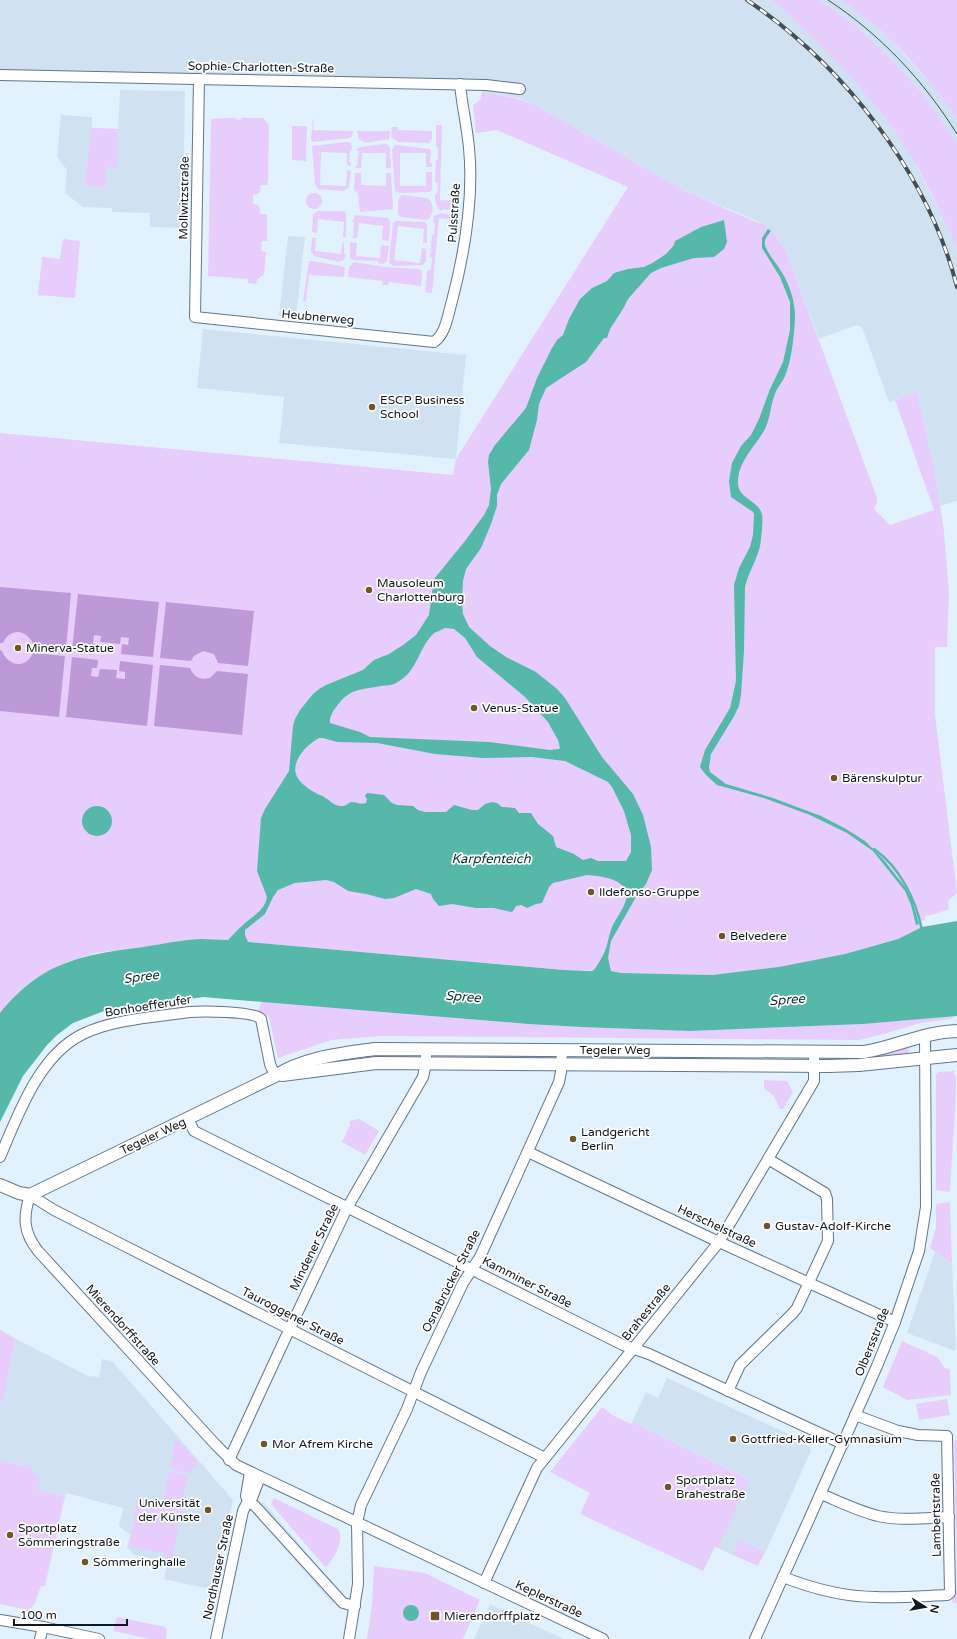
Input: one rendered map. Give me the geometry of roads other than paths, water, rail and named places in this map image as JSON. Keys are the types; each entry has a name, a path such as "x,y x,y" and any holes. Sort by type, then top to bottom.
{"main road":[{"name":"Tegeler Weg","path":"30,1195 188,1119 285,1070 306,1061 336,1054 375,1049 868,1052 925,1035 957,1031"},
{"name":"Tegeler Weg","path":"275,1076 376,1063 814,1066 859,1065 957,1055"},
{"path":"0,1185 19,1193 30,1195"}],"street":[{"name":"Sophie-Charlotten-Straße","path":"0,75 460,84 486,85 520,90"},
{"name":"Mollwitzstraße","path":"195,318 199,79"},
{"name":"Pulsstraße","path":"438,339 442,334 456,284 466,236 468,214 469,149 460,84"},
{"name":"Heubnerweg","path":"195,318 434,342 438,339"},
{"name":"Bonhoefferufer","path":"0,1157 30,1092 50,1062 72,1040 99,1028 116,1023 203,1010 253,1015 261,1019 270,1064 275,1076"},
{"name":"Olbersstraße","path":"754,1639 821,1494 895,1322 918,1250 926,1207 925,1035"},
{"name":"Mindener Straße","path":"229,1460 289,1329 347,1208 423,1077 426,1063 426,1049"},
{"name":"Osnabrücker Straße","path":"357,1523 362,1502 407,1409 421,1372 465,1278 480,1257 559,1082 562,1064 562,1050"},
{"name":"Brahestraße","path":"484,1583 537,1468 719,1242 814,1081 814,1052"},
{"name":"Kamminer Straße","path":"188,1119 194,1131 564,1316 842,1444"},
{"name":"Herschelstraße","path":"528,1152 719,1242 895,1322"},
{"path":"728,1391 740,1365 793,1313 828,1241 826,1196 820,1189 768,1158"},
{"name":"Tauroggener Straße","path":"30,1195 54,1210 545,1458"},
{"name":"Mierendorffstraße","path":"30,1195 25,1210 26,1228 33,1245 229,1460"},
{"name":"Lambertstraße","path":"783,1577 824,1589 862,1596 889,1597 946,1595 950,1593 947,1436 918,1435 898,1431 855,1415"},
{"path":"229,1460 260,1477 484,1583"},
{"name":"Nordhauser Straße","path":"248,1501 246,1496 250,1472"},
{"name":"Nordhauser Straße","path":"216,1639 243,1511 248,1501 252,1498 260,1477"},
{"path":"821,1494 856,1509 879,1516 905,1518 949,1517"},
{"path":"248,1501 255,1506 343,1603 355,1606"},
{"path":"349,1639 355,1606 358,1574 357,1523"},
{"name":"Keplerstraße","path":"484,1583 603,1639"},
{"path":"0,1620 43,1627 99,1639"},
{"path":"40,1639 43,1627"}],"water":[{"path":"724,220 727,242 724,249 714,257 694,258 661,268 651,273 628,299 610,329 607,338 604,338 586,362 546,388 539,404 537,420 529,450 501,484 497,495 497,506 491,524 481,548 466,569 463,581 463,614 469,627 490,646 506,657 536,672 557,689 565,698 602,757 633,794 643,815 651,847 652,870 646,884 636,897 611,941 608,958 611,971 621,973 712,975 779,967 845,954 898,939 922,927 957,921 957,1016 863,1024 690,1031 528,1024 203,997 104,1011 73,1023 47,1045 23,1076 0,1122 0,1013 15,996 31,982 47,972 81,958 186,940 228,940 261,910 267,897 257,871 261,818 289,771 293,726 300,710 319,689 363,670 374,660 389,654 416,635 429,615 434,579 465,541 484,515 489,505 491,489 488,462 489,455 495,445 526,408 537,378 552,348 557,340 563,335 569,319 580,299 592,288 607,281 614,273 644,267 654,262 666,254 674,245 675,241 701,227","holes":["445,628 454,629 465,638 477,657 525,697 548,722 558,740 559,749 550,750 489,742 370,737 360,732 330,723 335,709 346,696 361,689 392,685 403,678 409,673 424,646 434,633","319,738 323,738 337,742 377,743 435,754 483,758 532,757 565,761 608,782 612,787 624,811 631,835 631,852 626,861 598,861 591,858 583,860 574,854 556,847 553,836 538,824 531,813 519,813 515,808 502,807 497,803 492,802 485,804 478,810 472,810 454,805 446,812 425,812 418,810 413,806 397,805 392,803 384,795 367,793 365,796 367,799 366,803 362,804 351,802 344,806 337,805 302,784 296,774 295,768 300,756 314,741","587,875 600,876 614,880 624,887 626,893 625,904 612,927 604,954 594,970 564,970 248,942 245,935 245,930 265,914 278,890 295,883 326,880 334,882 348,891 385,899 394,898 416,889 431,894 439,906 452,904 476,908 494,908 511,912 516,906 521,905 527,908 542,903 549,887 553,883"]},
{"path":"768,229 771,231 766,237 766,248 785,278 793,301 795,313 794,335 788,367 784,379 775,394 767,424 744,460 739,474 738,482 741,492 760,510 762,517 761,543 745,587 744,651 739,706 711,754 709,767 710,772 726,784 773,798 821,816 865,841 883,859 906,888 912,900 919,924 916,925 911,905 905,891 873,851 847,833 810,815 764,798 717,785 700,767 705,750 730,708 736,681 734,585 739,568 750,547 753,535 753,512 731,497 729,481 732,463 741,446 751,435 759,419 770,389 783,362 790,330 790,302 780,277 762,248 762,238"},
{"path":"97,806 108,810 112,821 108,832 97,836 86,832 82,821 86,810"},
{"path":"411,1605 417,1607 419,1613 417,1619 411,1621 405,1619 403,1613 405,1607"}],"waterway":[{"path":"874,849 892,865 906,885 916,907 922,930"}],"tram line":[{"path":"828,0 847,13 883,43 900,60 930,95 957,134"}],"railway":[{"path":"747,0 782,26 816,56 848,89 877,125 903,163 925,203 944,245 957,287"}],"place":[{"name":"ESCP Business School","path":"372,407"},
{"name":"Mausoleum Charlottenburg","path":"369,590"},
{"name":"Minerva-Statue","path":"18,648"},
{"name":"Venus-Statue","path":"474,708"},
{"name":"Bärenskulptur","path":"834,778"},
{"name":"Ildefonso-Gruppe","path":"591,892"},
{"name":"Belvedere","path":"722,936"},
{"name":"Landgericht Berlin","path":"573,1139"},
{"name":"Gustav-Adolf-Kirche","path":"767,1226"},
{"name":"Gottfried-Keller-Gymnasium","path":"733,1439"},
{"name":"Mor Afrem Kirche","path":"264,1444"},
{"name":"Sportplatz Brahestraße","path":"668,1487"},
{"name":"Universität der Künste","path":"208,1510"},
{"name":"Sportplatz Sömmeringstraße","path":"10,1535"},
{"name":"Sömmeringhalle","path":"85,1562"},
{"name":"Mierendorffplatz","path":"435,1616"}],"water label":[{"name":"Karpfenteich","path":"491,858"},
{"name":"Spree","path":"141,976"},
{"name":"Spree","path":"463,996"},
{"name":"Spree","path":"787,999"}]}
